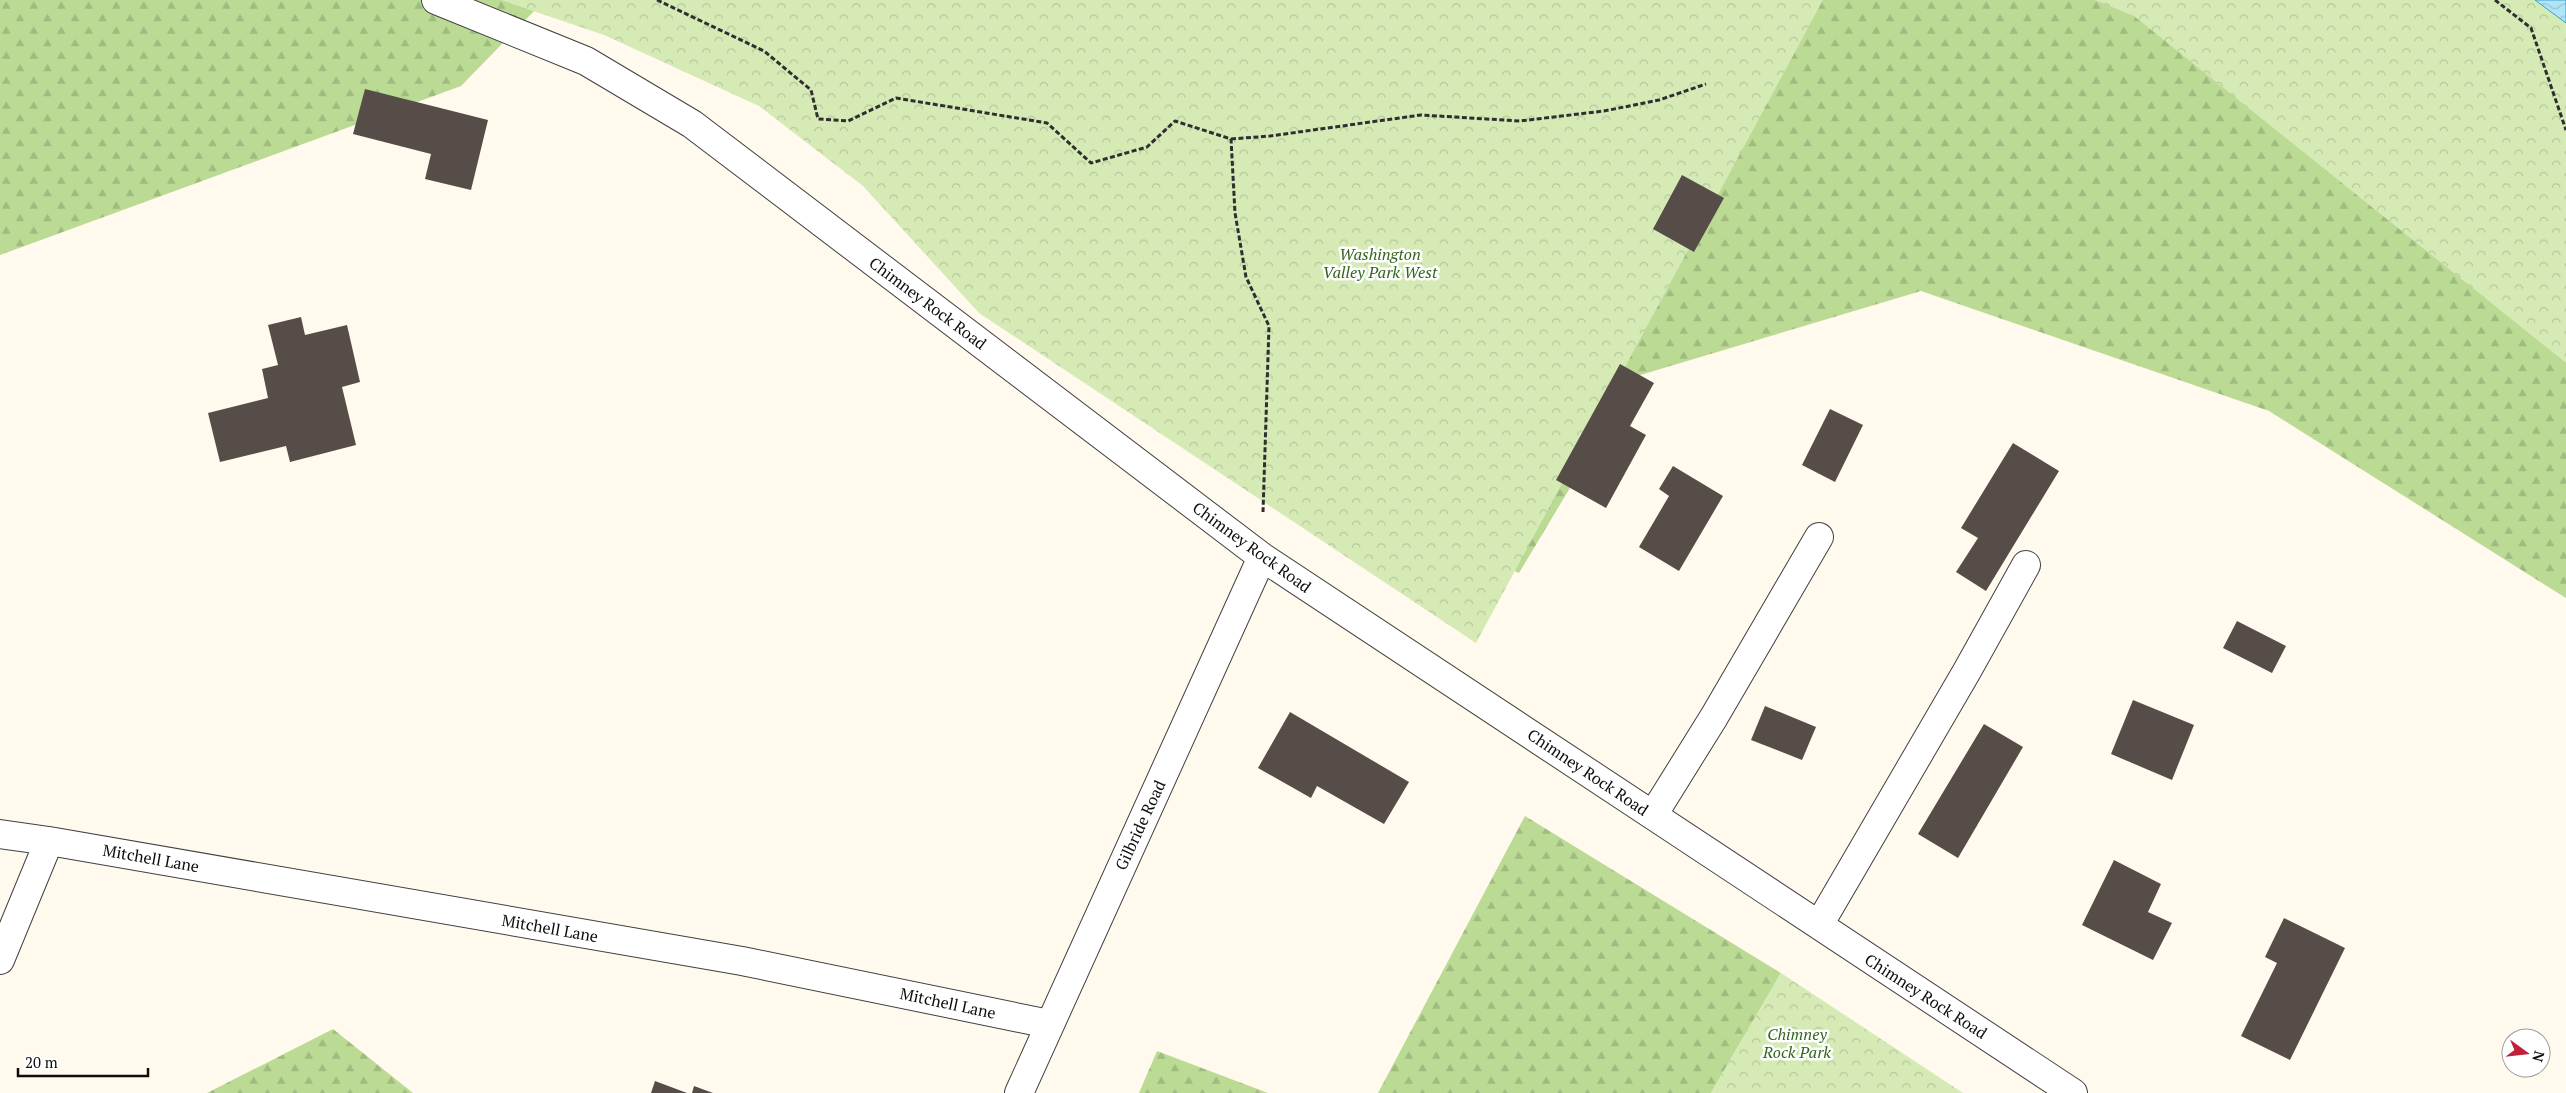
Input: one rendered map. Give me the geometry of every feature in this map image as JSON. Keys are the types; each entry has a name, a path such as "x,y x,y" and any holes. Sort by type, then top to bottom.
{"street":[{"name":"Chimney Rock Road","path":"436,0 586,61 692,124 1262,557 2073,1093"},
{"path":"1653,815 1714,717 1819,537"},
{"name":"Gilbride Road","path":"1019,1093 1262,557"},
{"path":"1819,925 1962,679 2026,564"},
{"name":"Mitchell Lane","path":"0,834 50,841 742,961 1049,1024"},
{"path":"0,960 50,841"}],"path":[{"path":"657,0 764,50 811,90 818,119 848,121 896,98 1047,123 1091,162 1147,147 1175,121 1231,139 1270,136 1421,115 1520,121 1604,111 1641,104 1706,84"},
{"path":"2495,0 2531,28 2566,130"},
{"path":"1231,139 1235,213 1246,277 1269,326 1262,557"}],"green space":[{"path":"0,0 2535,0 2566,23 2566,598 2269,411 1921,291 1637,376 1519,573 1232,451 816,130 541,4 461,86 0,255"},
{"name":"Washington Valley Park West","path":"501,0 1823,0 1476,643 979,313 863,186 759,106 604,35"},
{"path":"2095,0 2566,0 2566,363 2134,16"},
{"path":"1525,816 1781,973 1711,1093 1378,1093"},
{"name":"Chimney Rock Park","path":"1781,973 1963,1093 1711,1093"},
{"path":"333,1029 413,1093 207,1093"},
{"path":"1157,1051 1268,1093 1139,1093"}],"water":[{"path":"2535,0 2566,0 2566,23"}],"building":[{"path":"365,89 488,120 471,190 425,179 431,154 353,134"},
{"path":"1682,175 1724,198 1694,252 1653,229"},
{"path":"301,317 305,335 347,325 360,382 342,387 356,445 290,462 286,446 220,462 208,413 268,398 262,369 278,365 268,325"},
{"path":"1620,364 1654,383 1630,426 1646,435 1606,508 1556,480"},
{"path":"1830,409 1863,425 1835,482 1802,465"},
{"path":"2013,443 2059,471 1986,591 1956,572 1978,538 1961,528"},
{"path":"1673,466 1723,496 1679,571 1639,547 1669,496 1659,489"},
{"path":"2237,621 2286,646 2272,673 2223,648"},
{"path":"2133,700 2194,725 2172,780 2111,754"},
{"path":"1765,706 1816,727 1802,760 1751,740"},
{"path":"1290,712 1409,782 1384,824 1317,786 1311,798 1258,768"},
{"path":"1984,724 2023,747 1958,858 1918,834"},
{"path":"2114,860 2161,884 2148,912 2172,923 2153,960 2082,925"},
{"path":"2284,918 2345,948 2290,1060 2241,1036 2277,963 2265,957"},
{"path":"655,1081 687,1093 651,1093"},
{"path":"694,1086 713,1093 692,1093"}]}
